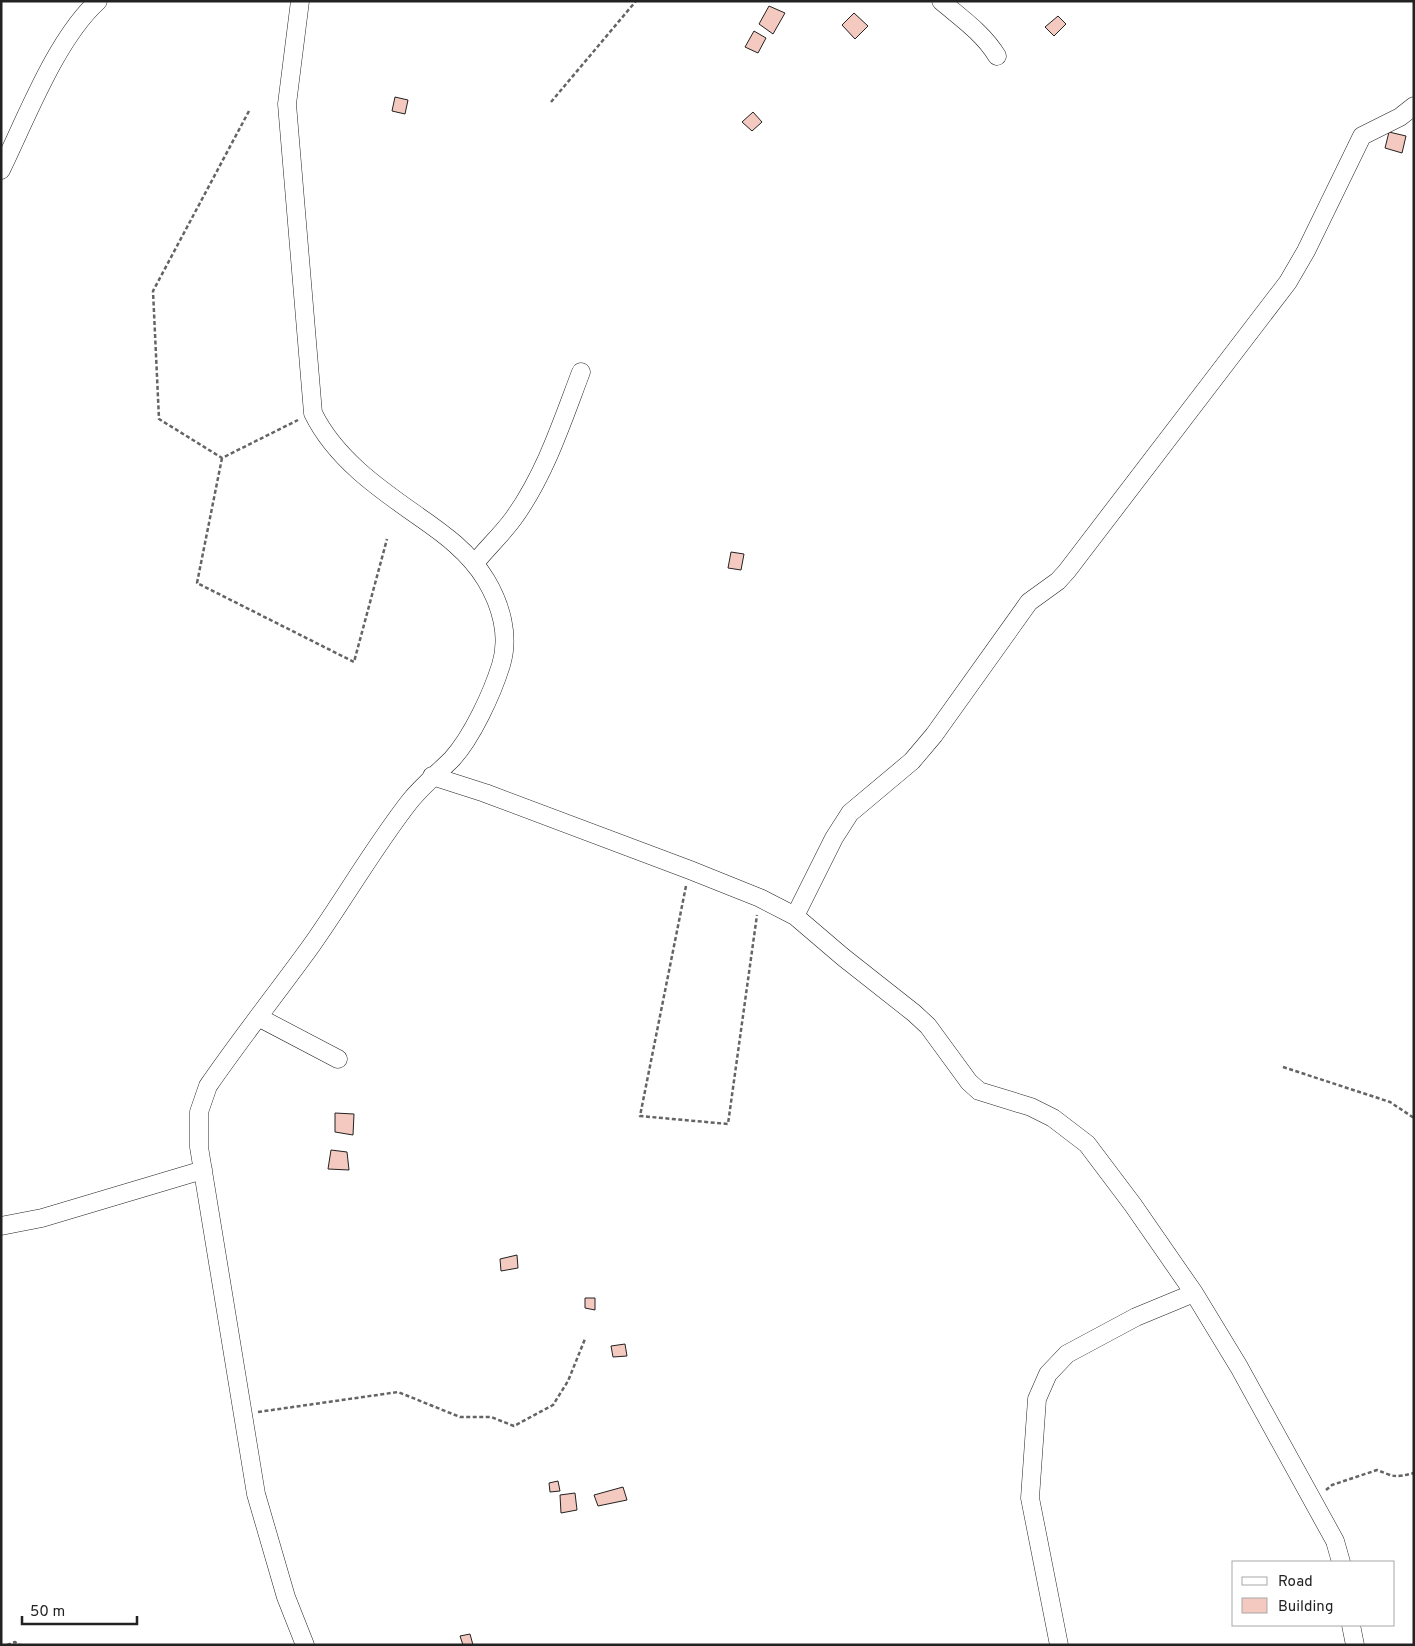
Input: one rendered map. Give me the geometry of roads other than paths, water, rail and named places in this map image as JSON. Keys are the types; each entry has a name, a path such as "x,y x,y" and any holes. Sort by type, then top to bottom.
{"street":[{"path":"1,170 62,46 76,24 98,1"},
{"path":"300,1 287,104 313,413 322,433 340,455 391,497 453,542 475,563 487,581 502,620 505,641 502,664 492,689 464,744 451,760 432,776 410,802 311,946 208,1086 198,1112 198,1147 241,1414 256,1494 286,1598 305,1645"},
{"path":"941,1 977,31 989,43 997,56"},
{"path":"795,916 834,838 850,813 906,766 923,748 1029,602 1058,581 1066,572 1282,290 1306,251 1362,136 1400,117 1414,106"},
{"path":"475,563 513,519 536,481 553,447 581,372"},
{"path":"432,776 485,793 690,870 760,898 795,916 928,1026 969,1082 980,1091 1032,1107 1053,1118 1087,1144 1133,1205 1194,1293 1239,1366 1335,1541 1341,1561"},
{"path":"258,1017 338,1059"},
{"path":"1,1226 42,1218 203,1170"},
{"path":"1059,1645 1030,1498 1037,1399 1040,1387 1055,1365 1080,1345 1194,1293"},
{"path":"1351,1626 1356,1645"}]}
